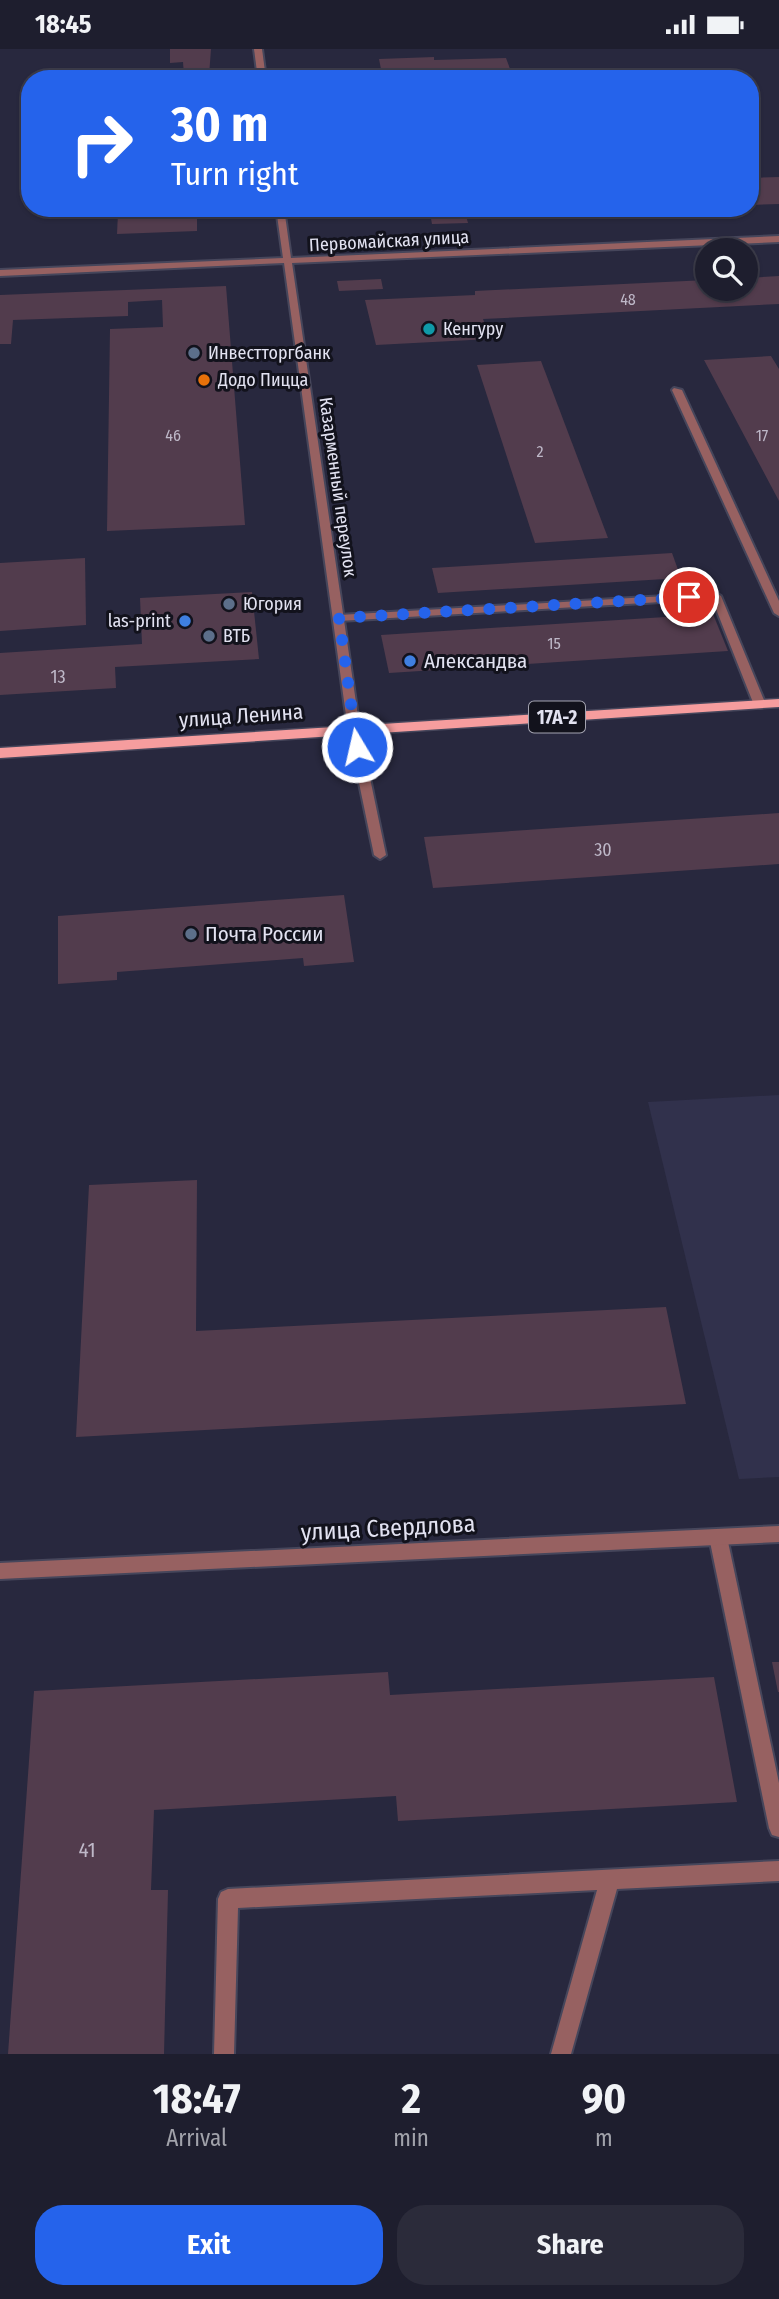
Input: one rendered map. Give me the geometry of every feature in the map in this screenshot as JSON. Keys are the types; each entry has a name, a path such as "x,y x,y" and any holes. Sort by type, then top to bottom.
{"main road":[{"name":"улица Ленина","path":"0,753 779,703"}],"street":[{"path":"258,49 261,70"},
{"name":"Казарменный переулок","path":"281,217 354,730 380,855"},
{"name":"Первомайская улица","path":"0,273 779,239"},
{"path":"677,390 779,613"},
{"path":"339,618 716,596 760,705"},
{"name":"улица Свердлова","path":"0,1571 779,1534"},
{"path":"718,1537 779,1828"},
{"path":"224,2054 228,1899 779,1871"},
{"path":"561,2054 610,1880"}],"shaded area":[{"path":"779,1095 779,1477 739,1479 648,1102"}],"building":[{"path":"170,49 211,49 209,70 184,70 183,62 170,63"},
{"path":"506,58 510,70 381,70 379,59"},
{"path":"779,177 779,204 759,205 759,178"},
{"path":"118,217 197,217 197,231 117,234"},
{"path":"431,217 466,217 468,223 432,224"},
{"path":"779,276 779,304 483,319 490,339 376,345 365,300 475,295 475,291 695,281 695,301 758,301 758,277"},
{"path":"381,279 383,289 339,291 337,281"},
{"path":"226,286 245,525 107,531 110,329 163,327 162,300 128,302 128,316 13,320 11,344 0,344 0,295"},
{"path":"771,356 779,369 779,501 704,360"},
{"path":"541,361 608,538 535,543 477,365"},
{"path":"672,553 681,578 438,593 432,568"},
{"path":"85,558 86,625 0,631 0,563"},
{"path":"252,592 259,659 115,667 116,688 0,695 0,653 142,644 140,598"},
{"path":"713,614 728,651 389,673 381,635"},
{"path":"779,813 779,864 433,888 424,837"},
{"path":"344,895 354,962 304,966 303,958 117,972 117,980 58,984 58,916"},
{"path":"197,1180 196,1331 666,1307 686,1404 76,1437 89,1185"},
{"path":"772,1662 779,1662 779,1692 778,1692"},
{"path":"388,1672 390,1695 714,1677 737,1802 398,1821 396,1796 154,1810 151,1890 168,1890 164,2054 8,2054 34,1691"}],"place":[{"name":"Кенгуру","path":"429,329"},
{"name":"Инвестторгбанк","path":"194,353"},
{"name":"Додо Пицца","path":"204,380"},
{"name":"Югория","path":"229,604"},
{"name":"las-print","path":"185,621"},
{"name":"ВТБ","path":"209,636"},
{"name":"Александва","path":"410,661"},
{"name":"Почта России","path":"191,934"}],"route":[{"path":"357,747 339,618 689,597"}]}
